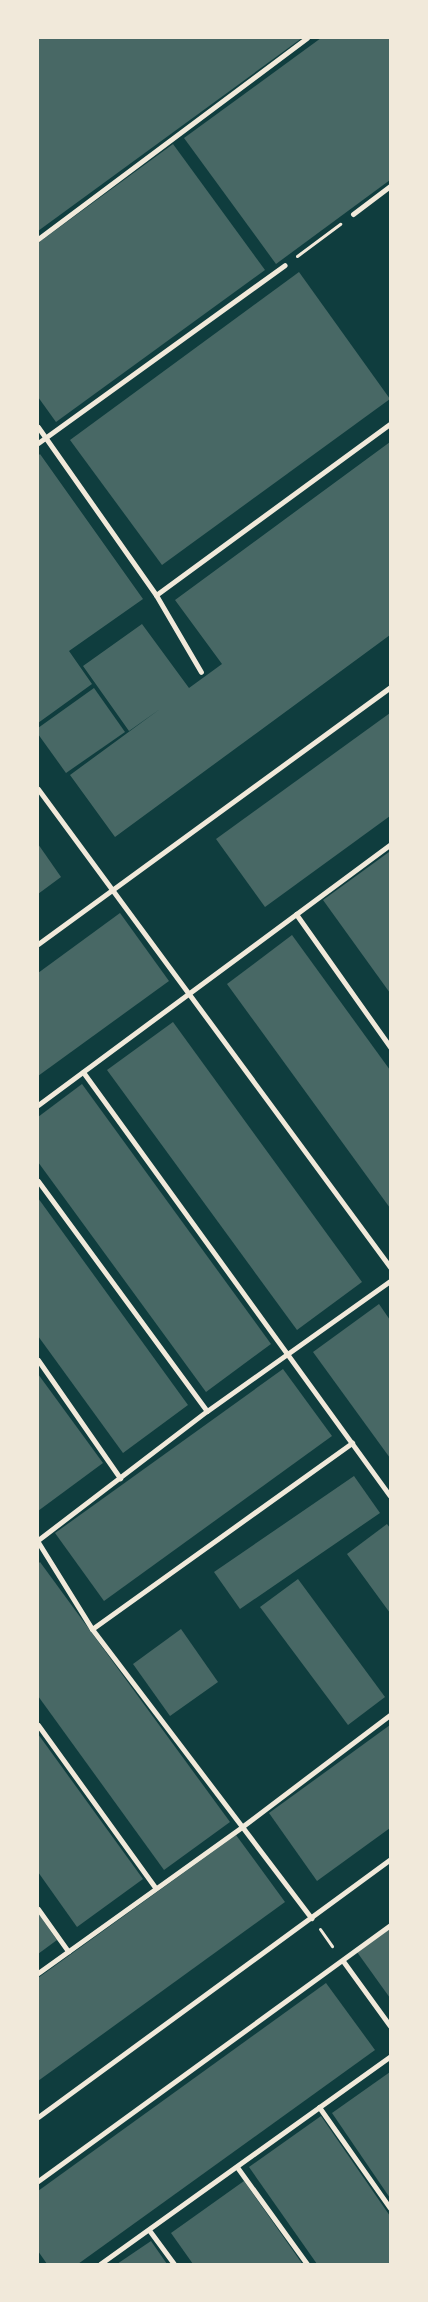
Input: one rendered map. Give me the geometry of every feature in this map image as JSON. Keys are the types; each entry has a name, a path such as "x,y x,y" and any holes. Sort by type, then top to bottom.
{"street":[{"path":"38,239 307,38"},
{"path":"353,214 390,186"},
{"path":"38,443 284,265"},
{"path":"156,595 390,424"},
{"path":"38,427 156,595 201,672"},
{"path":"38,944 390,687"},
{"path":"38,788 390,1267"},
{"path":"38,1105 190,995 390,844"},
{"path":"296,914 390,1047"},
{"path":"83,1072 290,1355 390,1496"},
{"path":"38,1181 206,1411"},
{"path":"311,1918 92,1629 38,1541 206,1411 290,1355 390,1281"},
{"path":"38,1360 120,1478"},
{"path":"92,1629 352,1443"},
{"path":"38,1973 155,1887 243,1826 390,1715"},
{"path":"38,1725 155,1887"},
{"path":"38,2118 390,1858"},
{"path":"38,1909 68,1951"},
{"path":"38,2181 390,1925"},
{"path":"343,1961 390,2026"},
{"path":"100,2264 390,2056"},
{"path":"319,2107 390,2208"},
{"path":"237,2167 308,2264"},
{"path":"149,2230 174,2264"}],"path":[{"path":"284,265 353,214"},
{"path":"311,1918 343,1961"}],"building":[{"path":"38,38 302,38 38,231"},
{"path":"321,38 390,38 390,180 276,264 184,138"},
{"path":"173,144 265,270 56,422 38,397 38,243"},
{"path":"299,272 390,399 162,565 70,440"},
{"path":"390,442 390,635 115,837 70,775 160,709 129,731 83,666 142,624 189,688 222,664 175,600"},
{"path":"40,454 143,599 69,651 92,684 38,723 38,456"},
{"path":"94,688 125,732 66,773 38,734 38,728"},
{"path":"390,713 390,816 265,907 216,839"},
{"path":"38,844 61,877 38,894"},
{"path":"389,852 390,855 390,993 323,900"},
{"path":"120,913 169,981 38,1076 38,973"},
{"path":"292,935 390,1070 390,1208 227,984"},
{"path":"173,1022 362,1282 297,1330 107,1070"},
{"path":"82,1084 271,1344 206,1392 38,1162 38,1117"},
{"path":"38,1198 188,1405 123,1453 38,1336"},
{"path":"379,1304 390,1320 390,1458 313,1352"},
{"path":"283,1369 332,1436 104,1601 55,1533"},
{"path":"38,1374 103,1463 38,1511"},
{"path":"354,1476 380,1513 240,1609 214,1572"},
{"path":"387,1524 390,1528 390,1613 347,1554"},
{"path":"40,1562 230,1822 164,1870 38,1696 38,1564"},
{"path":"298,1579 385,1697 348,1725 260,1607"},
{"path":"181,1629 218,1682 170,1716 133,1664"},
{"path":"390,1725 390,1828 317,1881 269,1813"},
{"path":"38,1734 143,1879 77,1927 38,1872"},
{"path":"236,1835 285,1902 38,2081 38,1978"},
{"path":"38,1913 57,1940 38,1954"},
{"path":"390,1927 390,1998 357,1952"},
{"path":"326,1983 375,2050 78,2264 47,2264 38,2251 38,2191"},
{"path":"390,2072 390,2198 332,2113"},
{"path":"321,2116 390,2216 390,2264 317,2264 249,2167"},
{"path":"244,2181 302,2264 193,2264 171,2233"},
{"path":"151,2241 167,2264 117,2264"}]}
